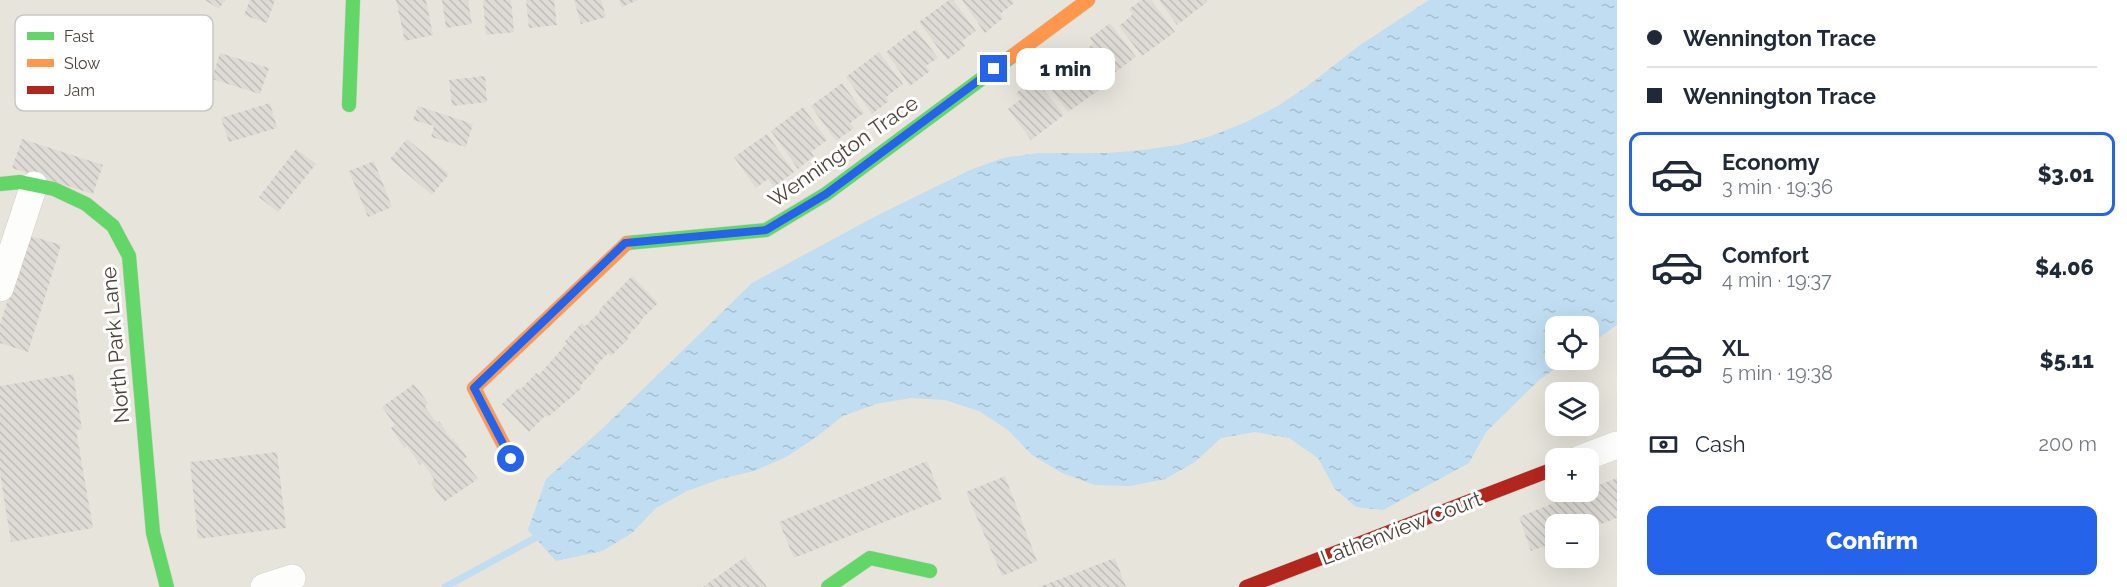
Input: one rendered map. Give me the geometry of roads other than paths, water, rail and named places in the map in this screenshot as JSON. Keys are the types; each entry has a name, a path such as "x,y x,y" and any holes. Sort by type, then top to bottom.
{"street":[{"path":"349,105 353,0"},
{"name":"Wennington Trace","path":"511,459 474,388 625,243 766,230 826,194 1088,0"},
{"name":"North Park Lane","path":"0,184 20,182 34,184 54,189 86,204 113,226 129,256 153,533 167,587"},
{"path":"0,288 34,184"},
{"path":"1599,452 1617,445"},
{"name":"Lathenview Court","path":"1246,587 1545,472"},
{"path":"828,587 870,558 930,571"},
{"path":"264,587 292,578"}],"water":[{"path":"1429,0 1617,0 1617,325 1599,338 1599,316 1545,316 1545,370 1554,370 1539,380 1486,432 1469,463 1383,510 1356,507 1335,489 1318,458 1289,438 1255,432 1221,438 1195,462 1165,479 1130,486 1095,485 1062,473 1032,455 1008,430 979,411 945,400 911,398 876,404 843,416 786,457 754,471 720,479 687,491 656,508 632,533 602,551 556,561 528,530 546,479 603,428 752,283 876,216 970,170 1003,158 1038,153 1108,153 1143,150 1178,145 1211,136 1276,107 1305,88 1360,45"}],"waterway":[{"path":"445,587 535,538"}]}
